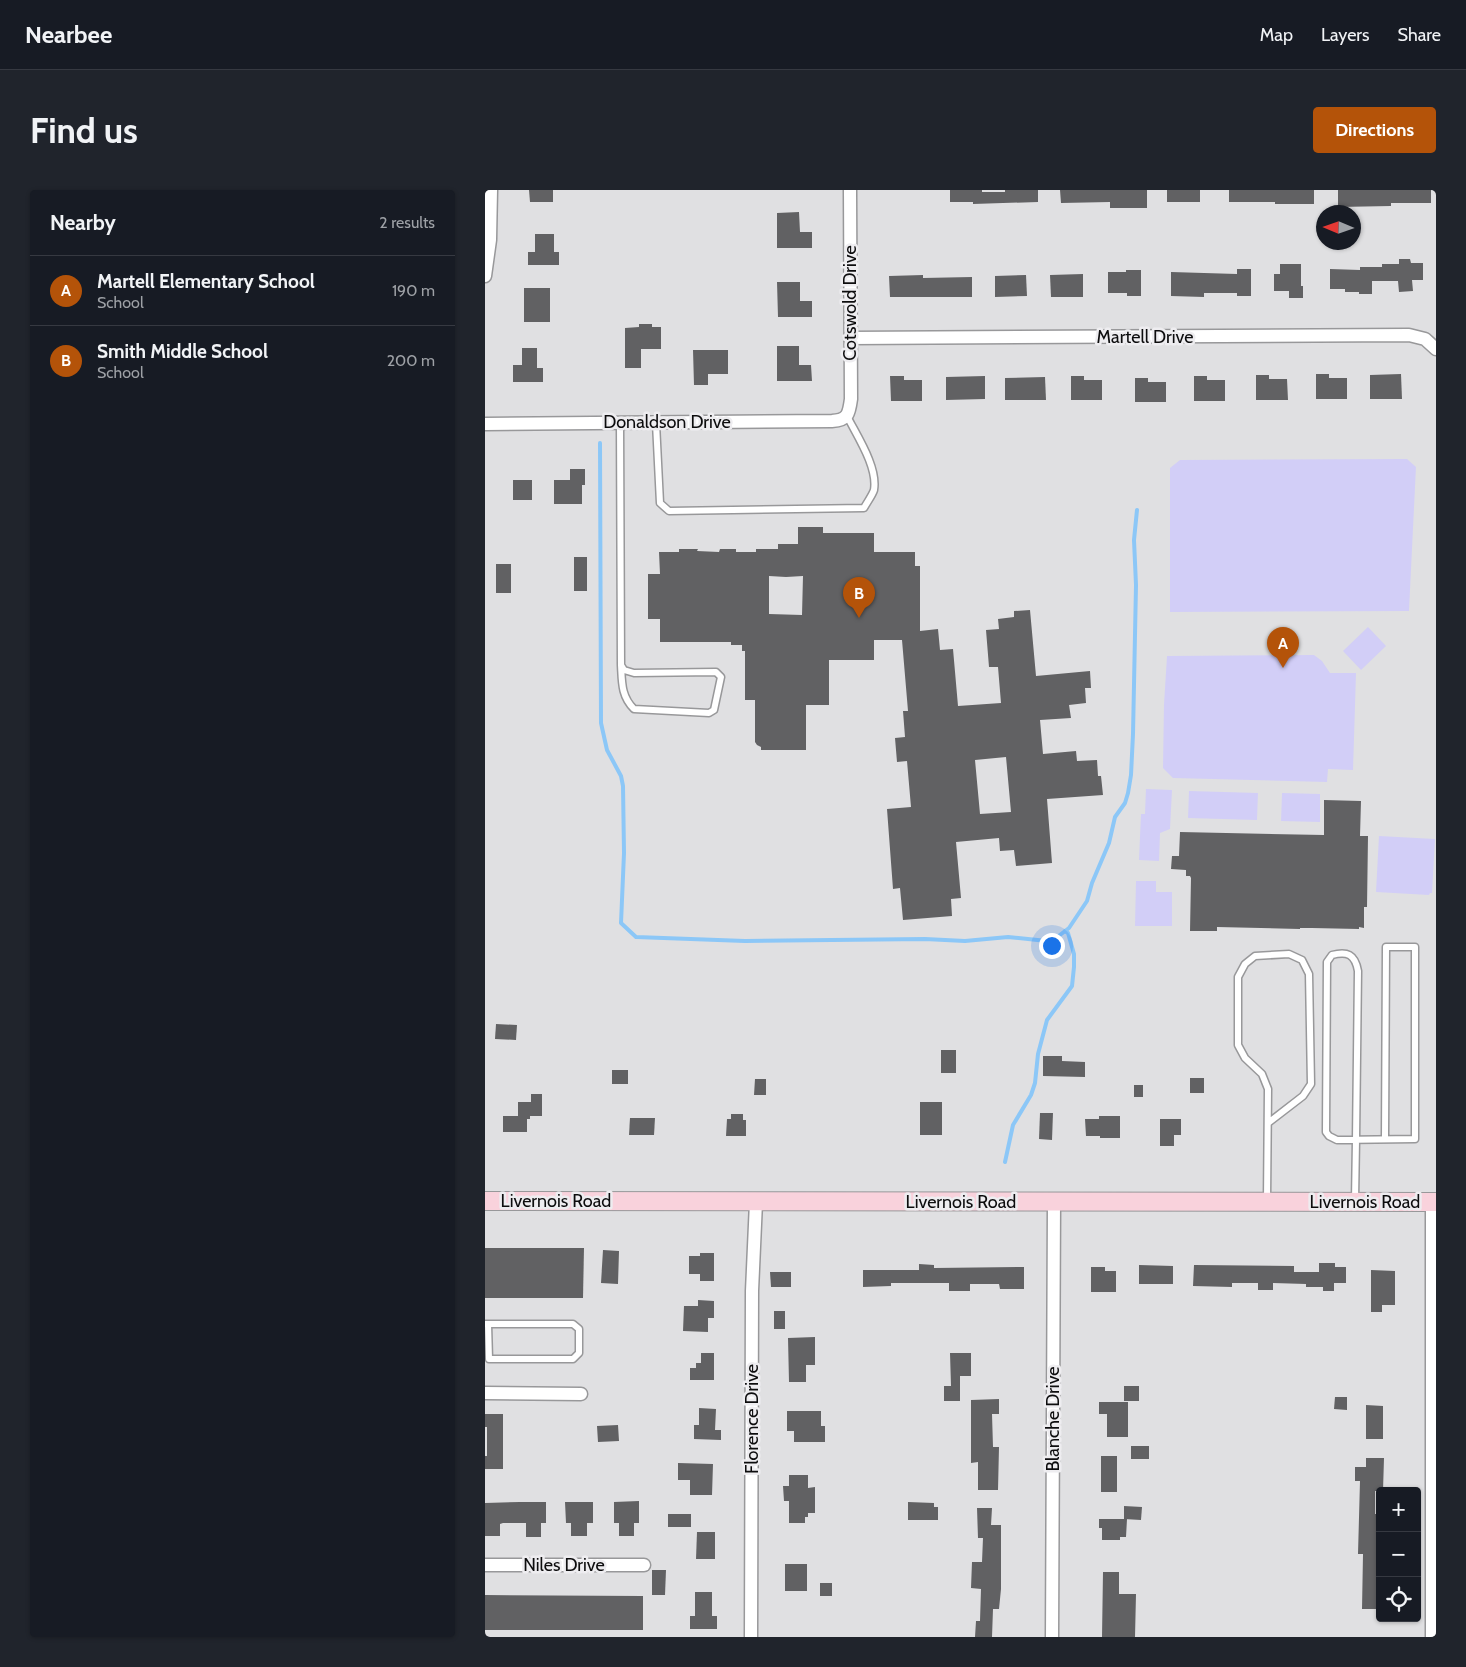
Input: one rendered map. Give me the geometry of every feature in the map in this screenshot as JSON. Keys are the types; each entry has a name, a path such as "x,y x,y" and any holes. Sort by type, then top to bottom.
{"main road":[{"name":"Livernois Road","path":"485,1201 1434,1202"}],"street":[{"path":"485,276 490,240 491,190"},
{"name":"Cotswold Drive","path":"847,416 851,398 850,190"},
{"name":"Martell Drive","path":"850,338 1409,335 1425,339 1436,349"},
{"name":"Donaldson Drive","path":"485,424 831,421 843,420 847,416"},
{"name":"Florence Drive","path":"751,1637 752,1291 756,1202"},
{"name":"Blanche Drive","path":"1052,1637 1054,1202"},
{"path":"1432,1637 1434,1202"},
{"path":"485,1393 581,1394"},
{"name":"Niles Drive","path":"485,1565 644,1565"}],"lane":[{"path":"656,422 660,503 669,511 864,508 873,492 874,482 865,448 847,416"},
{"path":"620,422 620,651 622,691 627,702 634,709 709,712 714,710 721,677 716,672 634,673 624,670 621,665"},
{"path":"1355,1202 1357,1140 1356,962 1352,956 1338,954 1332,956 1327,962 1326,1132 1337,1140 1357,1140 1385,1140 1415,1139 1415,947 1387,947 1385,1140"},
{"path":"1267,1201 1268,1089 1262,1074 1245,1058 1238,1045 1238,977 1245,964 1255,956 1289,954 1302,960 1309,974 1311,1084 1303,1096 1268,1124"},
{"path":"486,1324 573,1324 579,1329 579,1353 573,1359 489,1359 486,1324"}],"shaded area":[{"path":"1407,459 1416,467 1409,611 1170,612 1170,468 1180,460"},
{"path":"1368,627 1386,646 1361,670 1343,651"},
{"path":"1314,655 1322,661 1330,673 1356,673 1353,770 1328,769 1327,782 1173,778 1163,768 1167,656"},
{"path":"1146,789 1172,790 1170,829 1160,833 1159,861 1139,860 1141,814 1145,814"},
{"path":"1189,791 1258,793 1257,820 1188,818"},
{"path":"1282,793 1320,794 1320,822 1281,821"},
{"path":"1379,836 1435,839 1432,893 1429,895 1376,892"},
{"path":"1136,881 1156,881 1156,892 1172,892 1172,926 1135,926"}],"building":[{"path":"529,190 553,190 553,202 530,202"},
{"path":"950,190 1005,192 1005,190 1038,190 1038,202 973,204 973,202 950,202"},
{"path":"1060,190 1147,190 1147,208 1110,208 1110,202 1061,203"},
{"path":"1167,190 1200,190 1200,202 1167,202"},
{"path":"1229,190 1314,190 1314,204 1229,202"},
{"path":"1338,190 1431,190 1431,203 1391,203 1391,206 1338,205"},
{"path":"799,212 800,232 812,232 812,248 777,248 777,213"},
{"path":"535,234 554,234 554,252 559,252 559,265 528,265 528,252 535,252"},
{"path":"1399,259 1410,259 1411,263 1423,263 1423,280 1412,280 1413,291 1399,292 1398,281 1372,281 1372,294 1345,292 1345,289 1330,289 1330,269 1360,270 1360,267 1382,267 1382,264 1399,264"},
{"path":"1280,264 1301,264 1303,298 1289,298 1289,291 1274,291 1274,274 1280,274"},
{"path":"1237,269 1251,269 1251,296 1237,296 1237,293 1204,293 1204,297 1171,296 1171,272 1237,274"},
{"path":"1126,270 1141,270 1141,296 1127,296 1127,293 1108,293 1108,272 1126,272"},
{"path":"1083,274 1083,297 1051,297 1050,275"},
{"path":"923,275 923,278 972,277 972,297 890,297 889,276"},
{"path":"1026,275 1027,296 995,297 995,276"},
{"path":"777,282 800,282 800,301 812,301 812,317 778,317"},
{"path":"524,288 550,288 550,322 524,322"},
{"path":"639,324 652,324 652,327 661,327 661,349 641,349 641,368 625,368 625,328 639,327"},
{"path":"777,346 799,346 799,365 811,365 812,381 777,381"},
{"path":"522,348 537,348 537,368 543,368 543,382 513,382 513,365 522,365"},
{"path":"693,350 728,350 728,374 708,374 708,385 694,385"},
{"path":"1316,374 1329,374 1329,378 1347,378 1347,399 1316,399"},
{"path":"1401,374 1402,399 1370,399 1370,375"},
{"path":"1256,375 1269,375 1269,379 1287,379 1288,400 1256,400"},
{"path":"890,376 904,376 904,380 922,380 922,401 891,401"},
{"path":"985,376 985,399 946,400 946,377"},
{"path":"1071,376 1084,376 1084,380 1102,380 1102,400 1071,400"},
{"path":"1194,376 1207,376 1207,380 1225,380 1225,401 1194,401"},
{"path":"1045,377 1046,400 1005,400 1005,378"},
{"path":"1135,378 1148,378 1148,382 1166,382 1166,402 1135,402"},
{"path":"570,469 585,469 585,485 582,485 582,504 554,504 554,480 570,480"},
{"path":"513,480 532,480 532,500 513,500"},
{"path":"798,527 823,527 823,533 874,533 874,552 915,552 915,566 920,566 920,631 938,629 940,650 953,649 958,706 1001,703 998,667 989,667 986,630 999,629 998,619 1014,617 1014,611 1030,610 1036,676 1090,671 1091,688 1085,688 1086,703 1069,705 1071,718 1040,720 1043,754 1076,751 1077,761 1097,760 1098,776 1101,776 1103,795 1047,799 1052,863 1016,866 1014,850 1000,851 999,838 956,842 961,898 951,899 952,916 903,920 900,888 893,889 887,809 911,807 907,761 897,762 895,738 905,737 903,711 908,711 902,640 874,640 874,660 829,660 829,705 806,705 806,750 761,750 761,747 755,742 755,700 745,700 745,651 742,651 742,645 731,645 731,642 660,642 660,619 648,619 648,574 660,574 659,552 679,552 679,549 698,549 697,551 719,552 720,549 736,549 736,552 756,552 756,549 778,549 778,544 798,544","holes":["769,576 803,576 802,615 769,614","1006,757 1011,812 980,814 975,760"]},
{"path":"574,557 587,557 587,591 574,591"},
{"path":"496,564 511,564 511,593 496,593"},
{"path":"1324,800 1361,801 1360,836 1368,836 1367,907 1364,907 1364,928 1217,927 1217,931 1190,931 1191,878 1186,876 1186,870 1171,869 1172,856 1179,856 1180,832 1324,835"},
{"path":"496,1024 517,1025 516,1040 495,1039"},
{"path":"941,1050 956,1050 956,1073 941,1073"},
{"path":"1043,1056 1062,1056 1062,1061 1085,1062 1085,1077 1043,1076"},
{"path":"612,1070 628,1070 628,1084 612,1084"},
{"path":"1190,1078 1204,1078 1204,1093 1190,1093"},
{"path":"755,1079 766,1079 766,1095 754,1095"},
{"path":"1134,1085 1143,1085 1143,1097 1134,1097"},
{"path":"531,1094 542,1094 542,1116 530,1116 530,1119 527,1119 527,1132 503,1132 503,1116 518,1116 518,1102 531,1102"},
{"path":"920,1102 942,1102 942,1135 920,1135"},
{"path":"1040,1113 1053,1113 1052,1140 1039,1139"},
{"path":"731,1114 743,1114 743,1120 746,1120 746,1136 726,1136 727,1119 731,1119"},
{"path":"1099,1116 1120,1116 1120,1138 1086,1136 1085,1119 1099,1119"},
{"path":"630,1118 655,1118 654,1135 629,1135"},
{"path":"1160,1119 1181,1119 1181,1135 1174,1135 1174,1146 1160,1146"},
{"path":"485,1248 584,1248 583,1298 485,1298"},
{"path":"603,1250 619,1251 618,1284 601,1283"},
{"path":"700,1253 714,1253 714,1281 700,1281 700,1274 689,1274 689,1256 700,1256"},
{"path":"1319,1263 1335,1263 1335,1267 1346,1267 1346,1283 1334,1283 1334,1291 1323,1291 1323,1287 1306,1287 1306,1284 1273,1283 1273,1290 1258,1290 1258,1283 1232,1283 1232,1287 1193,1286 1194,1265 1294,1266 1294,1272 1319,1272"},
{"path":"919,1264 934,1265 934,1268 1024,1267 1024,1289 1000,1289 999,1284 970,1284 970,1291 949,1291 949,1283 891,1283 891,1286 863,1287 863,1270 919,1270"},
{"path":"1139,1265 1173,1266 1173,1284 1139,1284"},
{"path":"1091,1267 1105,1267 1105,1271 1116,1271 1116,1292 1091,1292"},
{"path":"1371,1270 1395,1271 1395,1305 1382,1305 1382,1312 1371,1312"},
{"path":"770,1272 791,1272 791,1287 771,1287"},
{"path":"698,1300 714,1301 714,1318 708,1318 708,1332 683,1331 684,1306 698,1306"},
{"path":"774,1311 785,1311 785,1329 774,1329"},
{"path":"815,1337 815,1365 806,1365 806,1382 789,1382 788,1338"},
{"path":"701,1353 714,1353 714,1380 690,1380 690,1368 696,1368 696,1363 701,1363"},
{"path":"950,1353 971,1353 971,1376 960,1376 960,1401 944,1401 944,1386 951,1386"},
{"path":"1124,1386 1139,1386 1139,1401 1124,1401"},
{"path":"1335,1397 1347,1397 1347,1410 1334,1409"},
{"path":"999,1399 999,1414 992,1414 993,1447 999,1447 998,1490 978,1490 978,1462 971,1463 971,1400"},
{"path":"1099,1402 1128,1402 1128,1437 1107,1437 1107,1414 1099,1414"},
{"path":"1366,1405 1383,1406 1383,1439 1366,1439"},
{"path":"699,1408 716,1409 715,1430 721,1430 721,1440 694,1439 694,1425 699,1425"},
{"path":"787,1411 821,1411 821,1426 825,1426 825,1442 794,1442 794,1431 787,1431"},
{"path":"485,1414 503,1414 503,1469 485,1469 487,1427 485,1427"},
{"path":"618,1425 619,1441 598,1442 597,1426"},
{"path":"1131,1446 1149,1446 1149,1459 1131,1459"},
{"path":"1101,1456 1117,1456 1117,1492 1101,1492"},
{"path":"1366,1458 1384,1458 1383,1487 1376,1487 1375,1491 1376,1609 1362,1609 1363,1554 1358,1554 1360,1481 1355,1481 1355,1467 1366,1467"},
{"path":"678,1463 713,1464 712,1495 690,1495 690,1480 678,1480"},
{"path":"789,1475 808,1475 808,1488 815,1487 815,1513 808,1513 808,1517 805,1517 805,1523 789,1523 789,1501 784,1501 783,1486 789,1486"},
{"path":"639,1501 639,1523 634,1523 634,1536 619,1536 619,1523 614,1523 614,1502"},
{"path":"546,1502 546,1523 541,1523 541,1537 526,1537 526,1523 503,1523 500,1524 500,1536 485,1536 485,1503"},
{"path":"565,1502 593,1502 593,1523 587,1523 587,1536 571,1536 571,1523 566,1523"},
{"path":"908,1502 934,1503 934,1507 938,1507 938,1520 908,1520"},
{"path":"1124,1506 1142,1507 1141,1520 1124,1519"},
{"path":"977,1508 992,1508 991,1525 1001,1525 1001,1589 999,1609 993,1609 992,1637 975,1637 976,1621 980,1621 981,1589 971,1588 972,1562 982,1562 983,1538 978,1538"},
{"path":"668,1514 691,1514 691,1527 668,1527"},
{"path":"1099,1519 1127,1519 1126,1537 1120,1537 1120,1540 1102,1540 1102,1528 1099,1528"},
{"path":"697,1532 715,1532 715,1559 696,1559"},
{"path":"785,1564 807,1564 807,1591 785,1591"},
{"path":"652,1570 666,1570 665,1595 652,1595"},
{"path":"1103,1572 1119,1572 1119,1594 1136,1594 1135,1637 1102,1637"},
{"path":"820,1583 832,1583 832,1596 820,1596"},
{"path":"695,1592 712,1592 712,1616 717,1616 717,1629 690,1629 690,1616 695,1616"},
{"path":"485,1595 643,1596 643,1630 485,1630"}],"waterway":[{"path":"600,443 601,723 607,750 621,776 623,786 624,853 621,923 636,937 745,941 925,939 965,941 1008,937 1047,941 1056,938 1069,928 1087,901 1092,883 1109,843 1115,817 1125,803 1131,775 1136,585 1134,540 1137,510"},
{"path":"1005,1162 1013,1125 1031,1095 1035,1083 1038,1054 1047,1020 1072,986 1074,954 1068,933 1065,931"}],"place":[{"name":"Smith Middle School","path":"859,618"},
{"name":"Martell Elementary School","path":"1283,668"}]}
